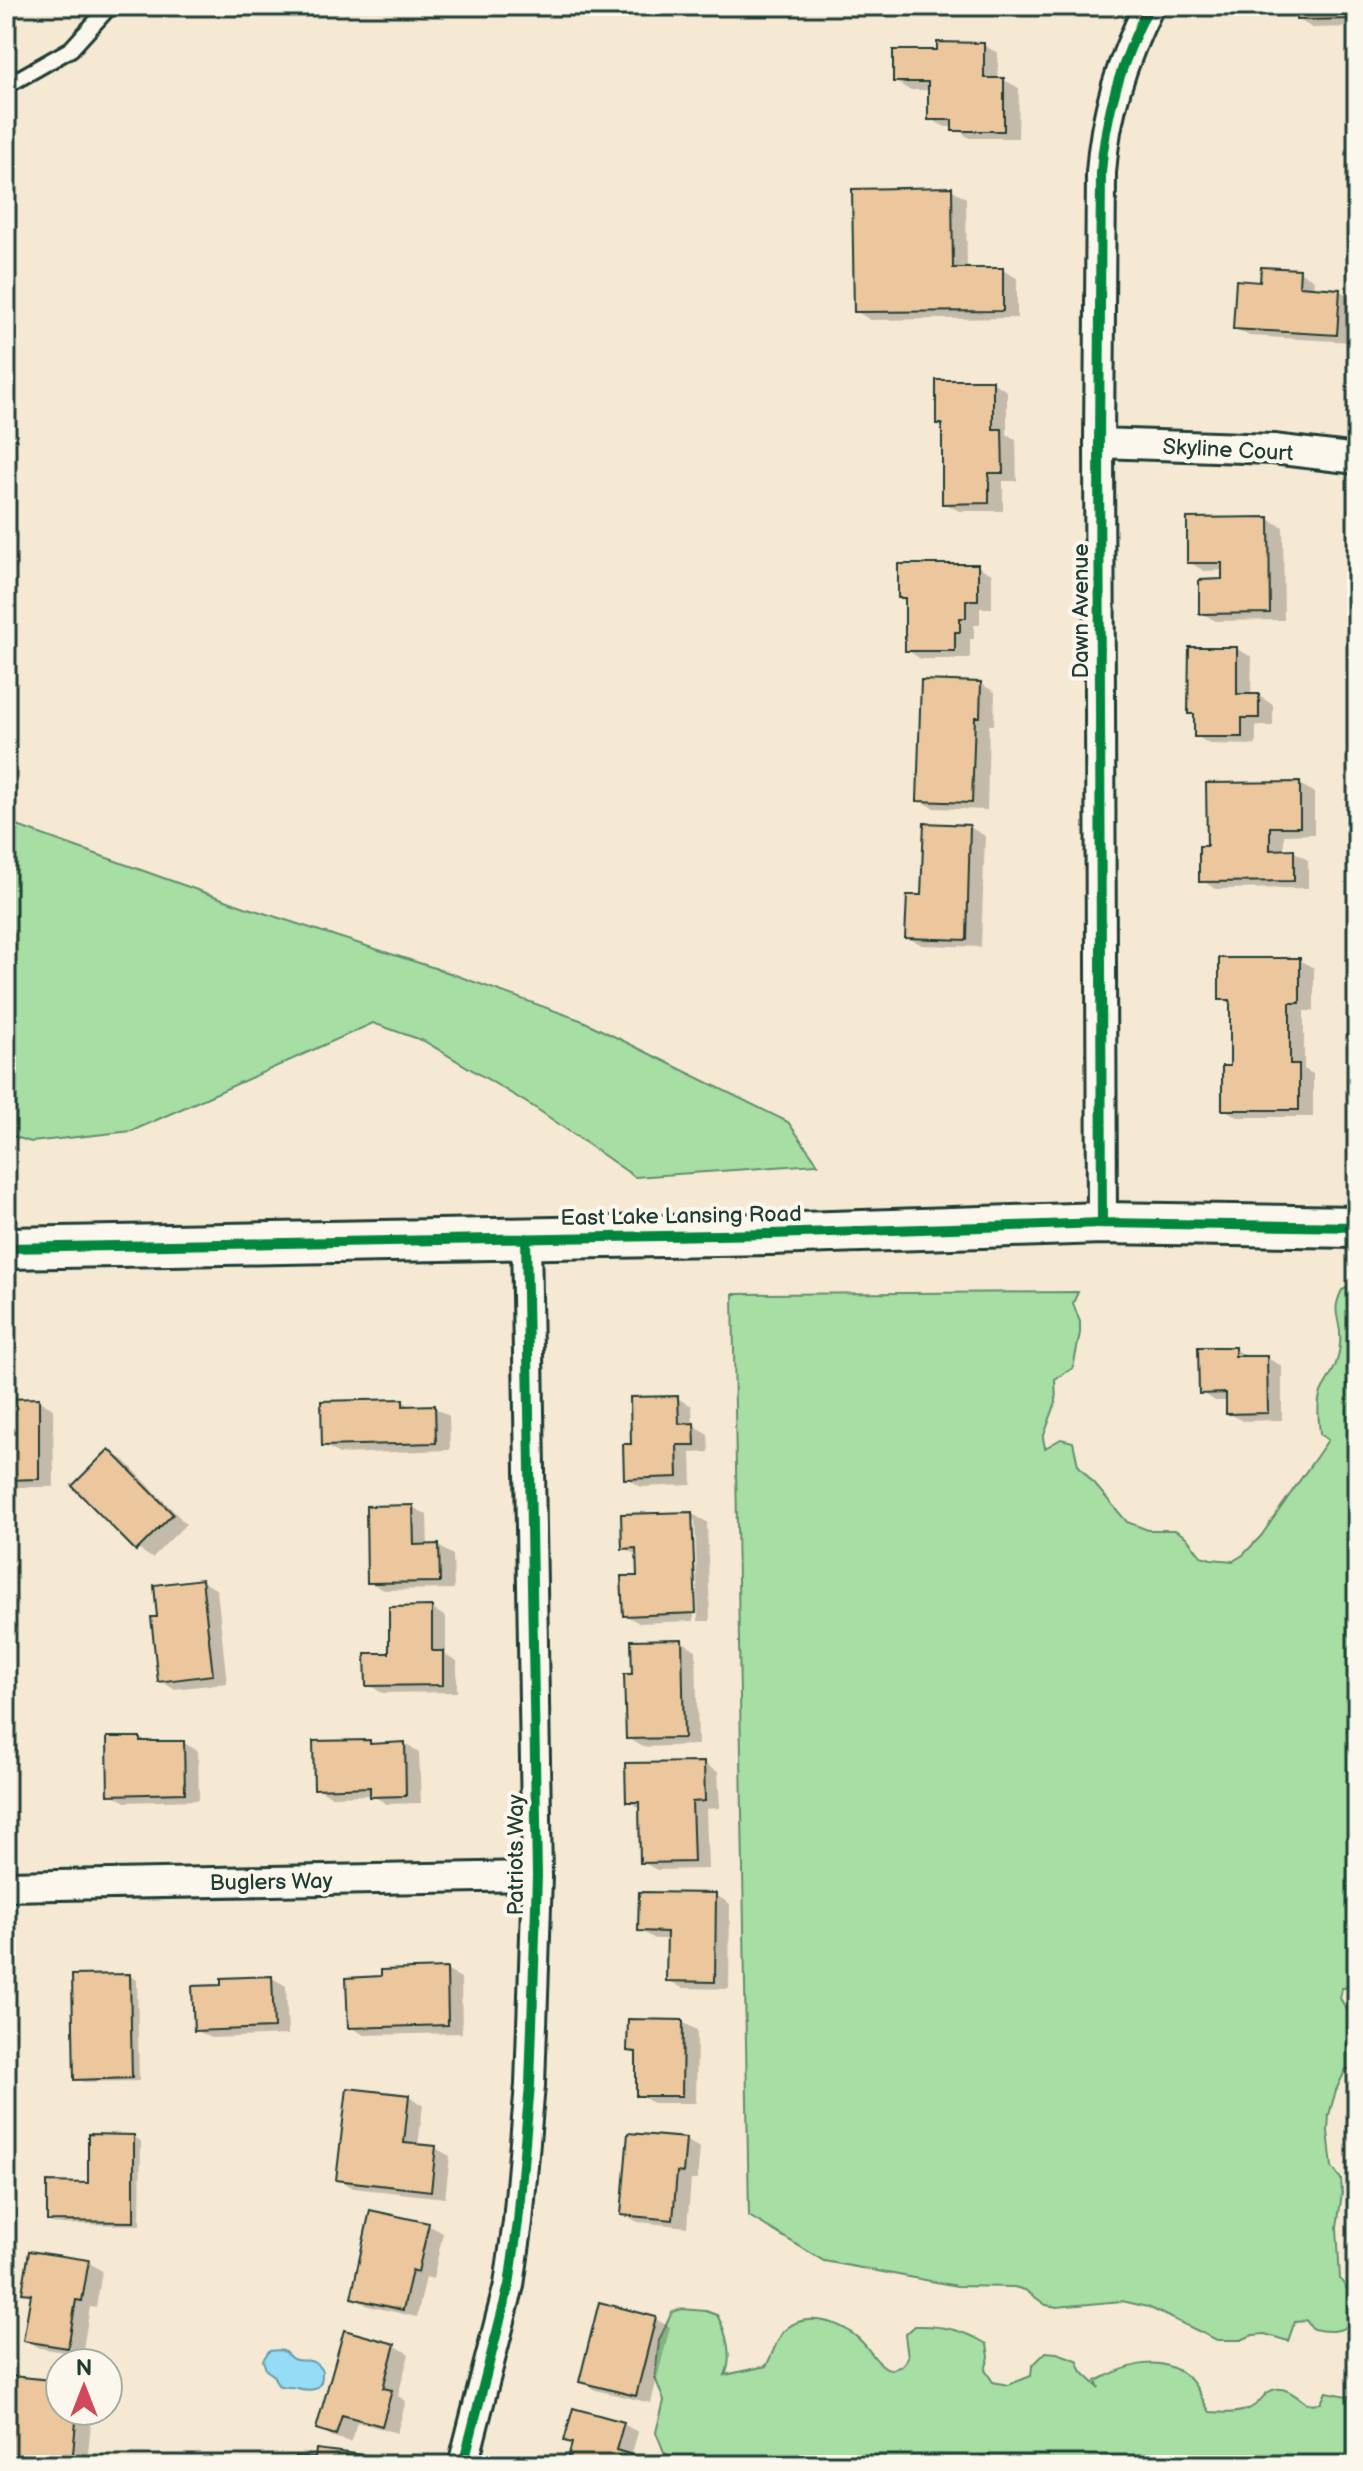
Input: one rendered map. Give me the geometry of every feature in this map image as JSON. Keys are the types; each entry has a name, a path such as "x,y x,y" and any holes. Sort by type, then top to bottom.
{"main road":[{"name":"East Lake Lansing Road","path":"6,1248 1102,1223 1357,1227"}],"street":[{"name":"Dawn Avenue","path":"1102,1223 1101,173 1104,135 1127,51 1149,6"},
{"name":"Skyline Court","path":"1099,443 1273,449 1357,459"},
{"name":"Patriots Way","path":"463,2465 509,2285 530,2085 537,1876 526,1238"},
{"name":"Buglers Way","path":"6,1886 537,1876"}],"lane":[{"path":"6,86 71,49 110,6"}],"green space":[{"path":"6,822 245,907 444,971 583,1021 788,1122 818,1164 635,1177 537,1109 424,1041 373,1023 132,1131 31,1142 6,1134"},
{"path":"1357,1283 1357,1987 1342,1988 1340,1998 1357,2027 1357,2070 1346,2069 1336,2090 1328,2131 1332,2167 1341,2179 1337,2227 1340,2279 1354,2298 1357,2320 1347,2327 1331,2331 1313,2329 1306,2320 1295,2321 1288,2341 1265,2334 1241,2340 1217,2340 1148,2307 1122,2301 1057,2307 1046,2305 1025,2290 1014,2287 957,2286 824,2261 749,2216 733,1294 1078,1292 1073,1303 1080,1322 1080,1333 1073,1368 1055,1379 1056,1402 1043,1438 1045,1448 1061,1439 1073,1442 1078,1465 1127,1522 1148,1530 1175,1530 1186,1537 1201,1556 1233,1561 1261,1536 1328,1440 1320,1434 1319,1400 1339,1352 1338,1299 1342,1290"},
{"path":"682,2309 717,2315 728,2345 729,2361 725,2375 766,2366 783,2332 792,2325 812,2320 844,2328 891,2370 902,2366 908,2357 905,2335 915,2326 934,2326 961,2332 987,2344 989,2357 985,2370 993,2382 1008,2385 1031,2376 1032,2366 1046,2352 1077,2360 1082,2372 1099,2388 1096,2381 1132,2366 1168,2366 1190,2379 1210,2412 1248,2409 1274,2389 1285,2390 1307,2404 1321,2403 1326,2392 1357,2398 1357,2465 677,2465 664,2452 656,2432 664,2401 655,2377 659,2340 672,2312"}],"water":[{"path":"280,2350 294,2360 317,2365 322,2371 321,2383 307,2390 278,2385 266,2370 263,2360 269,2351"}],"building":[{"path":"1295,6 1357,6 1357,19 1296,20"},
{"path":"937,42 984,43 984,78 1004,78 1004,131 952,131 952,120 928,120 928,82 893,82 893,50 937,50"},
{"path":"952,187 953,268 1003,268 1003,311 854,312 852,189"},
{"path":"1261,267 1300,269 1299,286 1340,289 1337,335 1233,329 1236,280 1260,282"},
{"path":"936,380 993,380 993,429 1002,429 1003,473 989,473 989,503 942,504 942,424 936,424"},
{"path":"1269,517 1270,613 1199,614 1199,580 1222,579 1222,563 1187,563 1187,518"},
{"path":"898,564 978,564 978,600 966,600 966,618 960,618 960,632 955,632 955,651 905,651 905,598 898,598"},
{"path":"1189,647 1237,647 1237,694 1259,694 1259,718 1242,718 1242,737 1194,737 1194,714 1188,714"},
{"path":"921,680 981,682 980,717 975,717 972,803 917,801"},
{"path":"1300,782 1300,827 1270,827 1270,850 1294,849 1294,881 1199,882 1199,846 1207,846 1206,783"},
{"path":"924,823 970,825 967,940 905,938 907,895 921,895"},
{"path":"1219,958 1300,958 1300,1003 1290,1003 1290,1064 1299,1064 1299,1110 1222,1110 1222,1066 1230,1066 1230,1000 1219,1000"},
{"path":"1198,1347 1235,1347 1235,1356 1267,1356 1268,1413 1226,1414 1226,1393 1199,1394"},
{"path":"678,1396 679,1424 694,1423 695,1445 677,1445 678,1477 624,1479 623,1444 631,1444 630,1397"},
{"path":"39,1398 39,1479 6,1480 6,1399"},
{"path":"403,1399 403,1406 435,1405 436,1443 322,1446 321,1401"},
{"path":"109,1449 173,1514 136,1551 72,1486"},
{"path":"413,1505 414,1545 439,1544 440,1582 367,1583 366,1506"},
{"path":"692,1512 696,1613 623,1616 621,1576 637,1576 636,1548 622,1549 621,1514"},
{"path":"202,1579 213,1675 158,1682 151,1617 157,1617 154,1585"},
{"path":"432,1606 432,1651 443,1651 443,1685 366,1686 365,1653 389,1653 389,1607"},
{"path":"682,1639 684,1738 626,1739 624,1674 632,1674 631,1640"},
{"path":"107,1737 184,1741 185,1793 108,1795"},
{"path":"370,1740 370,1744 405,1742 406,1796 370,1797 370,1787 314,1789 313,1741"},
{"path":"704,1762 705,1801 692,1802 694,1862 640,1863 639,1802 626,1802 625,1763"},
{"path":"639,1892 716,1893 715,1982 666,1981 667,1932 638,1931"},
{"path":"447,1968 448,2025 348,2028 346,1978 381,1976 381,1970"},
{"path":"130,1974 132,2078 74,2080 72,1975"},
{"path":"272,1976 274,2028 194,2031 192,1986 221,1985 221,1978"},
{"path":"628,2019 683,2020 682,2096 636,2096 636,2052 627,2051"},
{"path":"347,2088 409,2095 404,2143 436,2146 431,2191 336,2180"},
{"path":"628,2133 686,2138 683,2173 677,2172 673,2220 621,2215"},
{"path":"88,2134 134,2135 134,2222 47,2221 47,2182 88,2183"},
{"path":"370,2210 429,2223 418,2272 412,2270 403,2310 351,2298"},
{"path":"29,2251 89,2260 82,2301 76,2300 68,2347 23,2341 31,2294 22,2293"},
{"path":"599,2302 656,2317 636,2396 579,2382"},
{"path":"344,2330 395,2344 383,2388 392,2390 382,2426 342,2415 336,2435 316,2429"},
{"path":"12,2376 44,2379 44,2427 75,2427 72,2464 6,2458"},
{"path":"573,2408 624,2422 616,2450 639,2457 637,2465 566,2465 572,2443 564,2441"},
{"path":"316,2449 372,2456 371,2465 293,2465 295,2456 315,2458"}],"cycle path":[{"path":"1102,1223 1101,173 1106,129 1116,87 1149,6"},
{"path":"6,1248 771,1234 1102,1223 1357,1227"},
{"path":"463,2465 509,2285 530,2085 537,1876 526,1238"}]}
